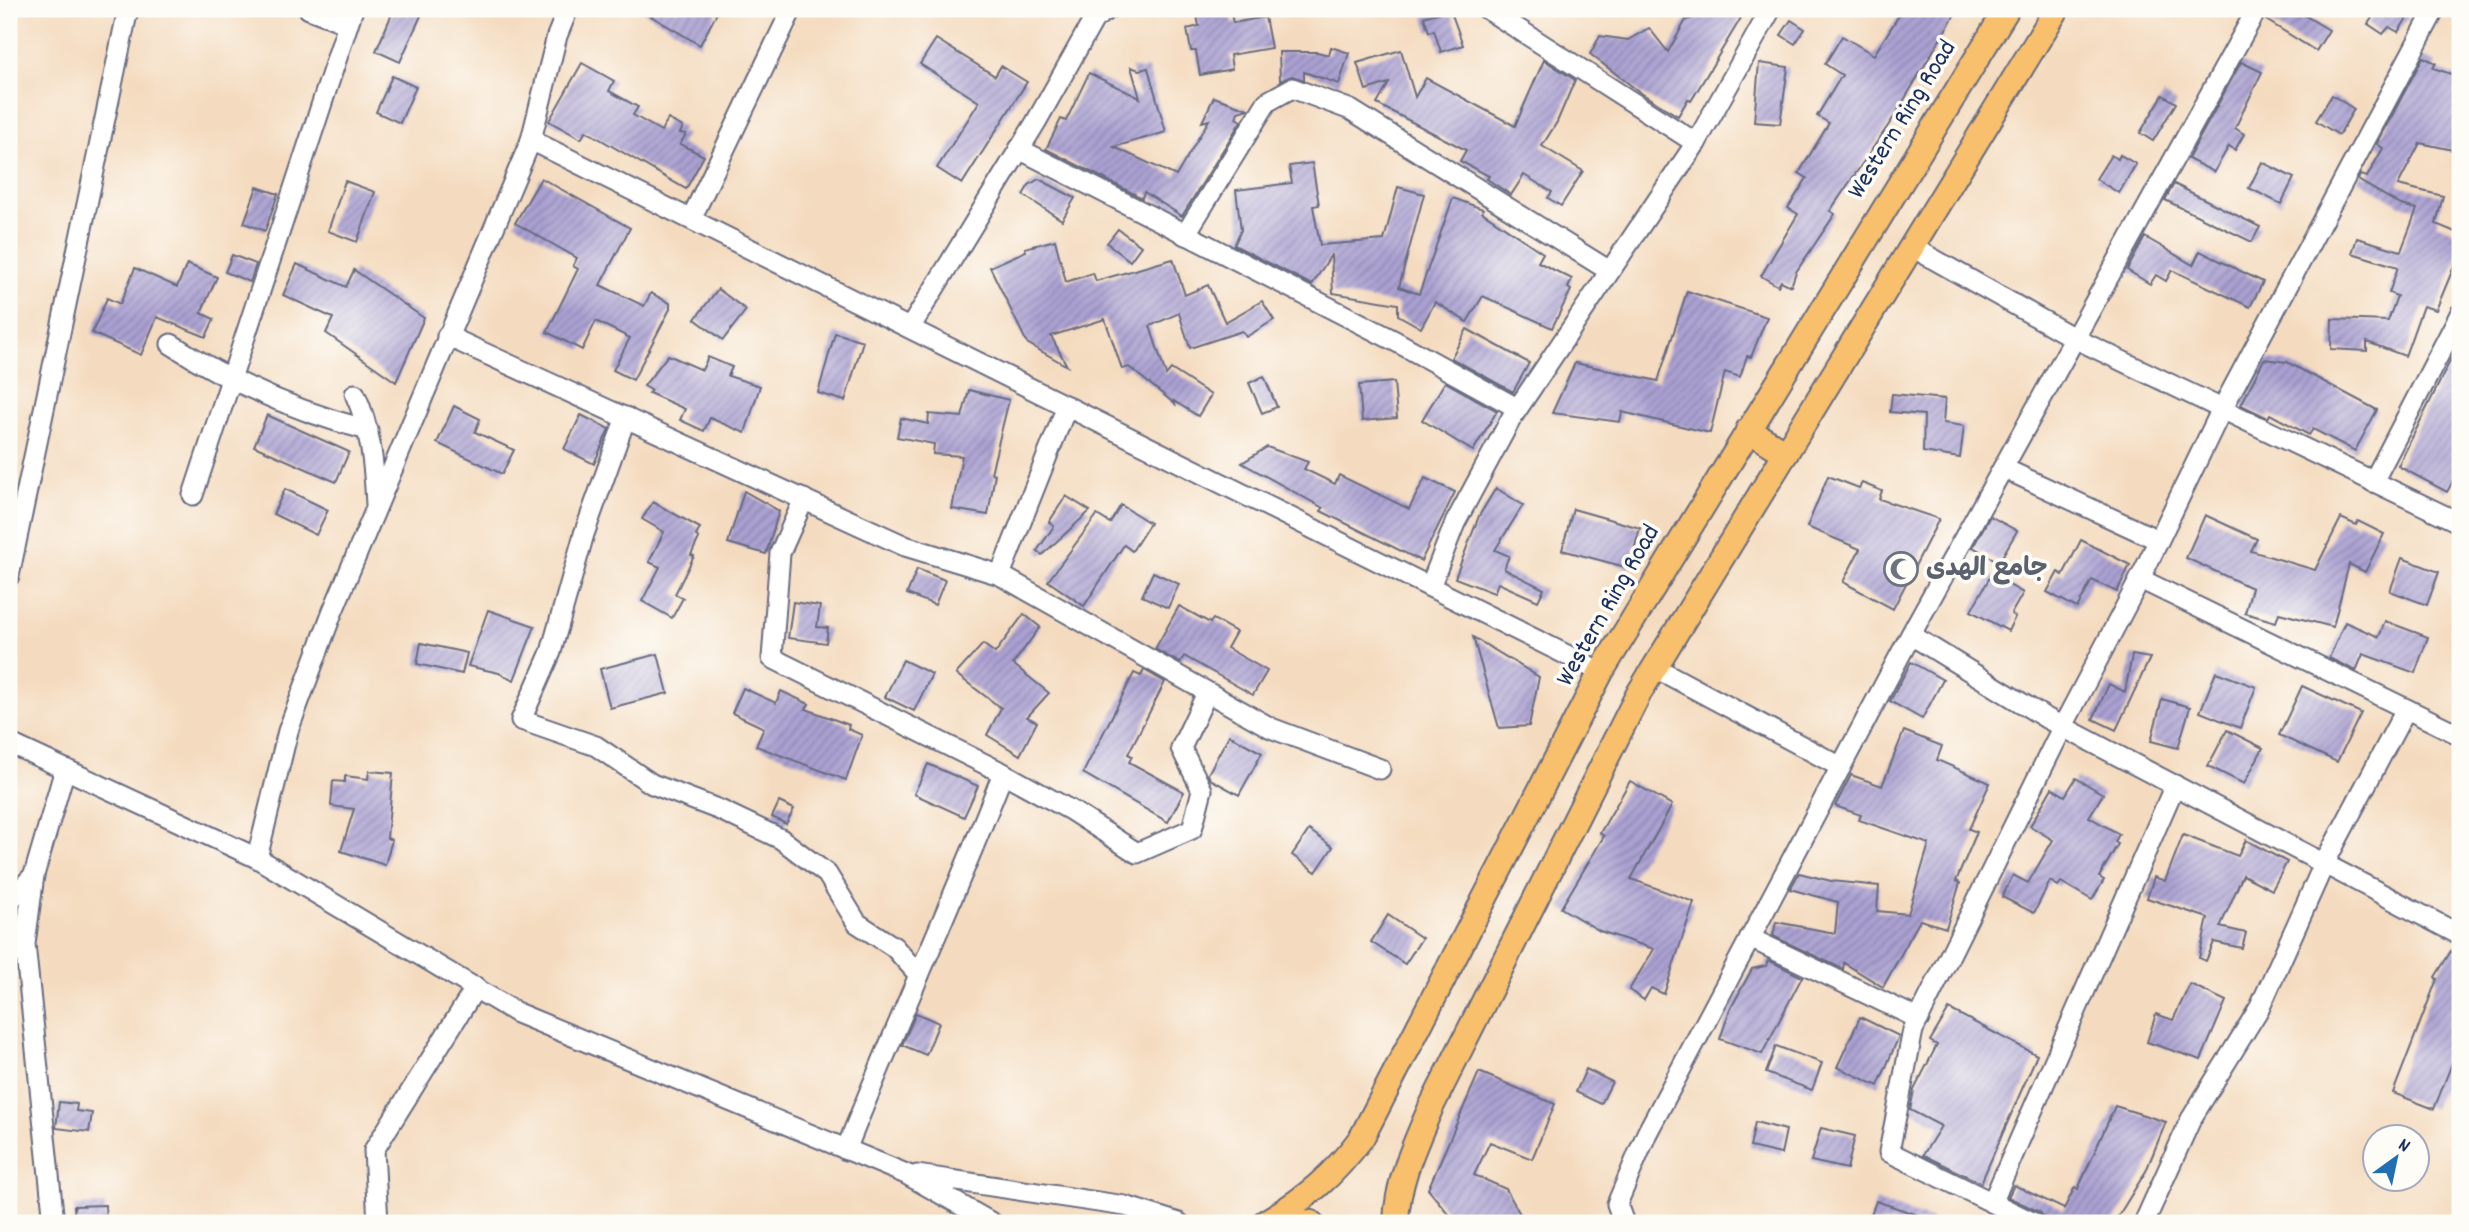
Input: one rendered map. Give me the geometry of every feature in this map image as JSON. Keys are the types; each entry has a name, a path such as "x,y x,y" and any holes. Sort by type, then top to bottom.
{"main road":[{"name":"Western Ring Road","path":"1264,1223 1301,1201 1337,1170 1362,1137 1601,672 2007,9"},
{"path":"1396,1223 1396,1201 1410,1157 1431,1107 1654,667 2057,9"},
{"path":"1748,430 1786,453"},
{"path":"1278,1223 1294,1220 1311,1223"}],"street":[{"path":"9,576 128,9"},
{"path":"193,495 351,17 309,9"},
{"path":"257,858 288,731 332,613 531,140 557,36 568,9"},
{"path":"691,219 792,9"},
{"path":"910,328 1020,149 1094,19 1108,9"},
{"path":"1488,9 1696,143"},
{"path":"1430,587 1455,523 1517,408 1696,143 1771,9"},
{"path":"1624,1223 1617,1204 1647,1133 1911,635 2256,9"},
{"path":"2034,1223 1889,1152 1913,1030 2063,726 2140,579 2222,409 2435,9"},
{"path":"1185,235 1266,102 1292,89 1351,110 1608,271"},
{"path":"531,140 1601,672"},
{"path":"1020,149 1395,341 1517,408"},
{"path":"1912,247 2074,338 2460,523"},
{"path":"2373,482 2460,314"},
{"path":"447,336 905,546 1000,575 1270,728 1380,769"},
{"path":"171,344 233,379 330,421 368,430"},
{"path":"355,394 368,430 374,464 376,509"},
{"path":"1000,575 1067,406"},
{"path":"626,417 584,534 551,652 521,720 596,746 652,784 720,810 781,839 827,874 857,923 894,947 919,975"},
{"path":"2003,468 2158,540"},
{"path":"804,499 780,553 772,658 1003,773 1072,811 1138,853 1192,829 1202,790 1181,748 1207,693"},
{"path":"2140,579 2460,735"},
{"path":"1911,635 2063,726 2460,935"},
{"path":"1654,667 1841,767"},
{"path":"2144,1223 2191,1119 2260,1007 2324,864 2406,709"},
{"path":"9,743 257,858 517,1013 906,1174 992,1223"},
{"path":"54,1223 25,944 34,875 65,769"},
{"path":"846,1150 967,867 1003,773"},
{"path":"1992,1203 2175,785"},
{"path":"9,901 34,875"},
{"path":"1750,938 1919,1018"},
{"path":"378,1223 374,1150 476,987"},
{"path":"906,1174 1125,1206 1179,1223"}],"building":[{"path":"394,9 424,9 400,62 376,51"},
{"path":"639,9 719,9 700,45"},
{"path":"1213,9 1230,9 1233,23 1265,17 1271,48 1230,55 1232,69 1200,75 1196,51 1191,51 1187,29 1199,26 1197,15 1213,12"},
{"path":"1450,9 1463,45 1441,52 1434,30 1429,32 1424,17"},
{"path":"1723,9 1741,18 1691,101 1688,99 1678,116 1641,93 1590,54 1600,36 1628,40 1649,28 1668,52 1686,20"},
{"path":"1903,9 1958,9 1894,117 1830,211 1835,214 1796,272 1791,286 1781,281 1778,286 1761,276 1798,214 1788,208 1807,178 1799,173 1829,123 1817,116 1842,75 1825,64 1842,36 1874,55"},
{"path":"2273,9 2294,9 2329,30 2316,51 2266,20"},
{"path":"2378,9 2399,9 2409,15 2398,32 2389,27 2383,34 2368,24"},
{"path":"1791,20 1805,29 1795,44 1781,35"},
{"path":"936,39 995,76 1001,66 1027,82 962,184 937,168 979,102 920,64"},
{"path":"1331,47 1349,53 1339,84 1304,72 1304,80 1292,76 1280,81 1279,52 1317,52 1329,55"},
{"path":"1401,50 1415,97 1426,78 1515,126 1544,60 1575,80 1557,122 1542,146 1583,171 1561,206 1548,198 1552,192 1524,175 1511,195 1487,179 1489,176 1460,161 1466,150 1377,104 1389,83 1366,90 1357,63"},
{"path":"2423,57 2436,63 2433,68 2460,77 2460,96 2456,111 2460,112 2460,116 2453,150 2420,143 2398,185 2443,196 2436,224 2460,234 2460,252 2436,310 2423,306 2405,356 2367,342 2367,351 2331,349 2332,319 2388,321 2397,296 2389,293 2398,267 2352,253 2357,238 2401,251 2417,209 2401,205 2358,180 2360,175 2367,177 2383,148 2377,144"},
{"path":"2241,62 2262,72 2235,128 2244,134 2235,150 2229,146 2214,172 2188,159"},
{"path":"582,63 614,81 609,91 638,107 633,115 661,131 668,119 683,127 680,133 686,134 680,144 704,156 686,189 586,131 581,139 549,121"},
{"path":"1759,63 1788,67 1780,124 1754,122"},
{"path":"1131,67 1139,70 1148,68 1166,132 1114,147 1176,176 1209,120 1202,122 1214,97 1248,109 1238,112 1236,118 1241,121 1182,216 1144,192 1142,198 1046,149 1061,119 1066,121 1089,73 1140,98"},
{"path":"392,76 416,87 400,123 376,112"},
{"path":"2163,95 2176,103 2153,141 2140,133"},
{"path":"2332,95 2354,109 2339,135 2316,121"},
{"path":"2111,155 2118,159 2120,155 2136,164 2119,193 2096,179"},
{"path":"2262,162 2294,178 2281,204 2249,188"},
{"path":"1312,163 1319,205 1313,206 1320,245 1384,240 1398,187 1424,194 1399,287 1419,294 1453,198 1483,209 1482,212 1543,253 1538,262 1572,279 1568,288 1571,290 1552,328 1483,296 1467,322 1435,302 1421,328 1398,315 1398,304 1333,293 1331,255 1312,285 1234,245 1241,230 1236,190 1292,183 1289,166"},
{"path":"541,178 630,228 600,285 644,306 651,293 670,303 670,309 633,380 613,370 630,338 596,321 582,350 547,332 578,269 573,266 577,258 515,223"},
{"path":"1039,179 1075,198 1062,220 1023,195 1029,185"},
{"path":"345,181 375,192 357,242 328,231"},
{"path":"2174,184 2260,227 2252,242 2165,200"},
{"path":"257,187 278,194 265,231 244,223"},
{"path":"1118,229 1141,246 1130,261 1107,243"},
{"path":"2145,237 2193,265 2200,251 2263,282 2250,307 2172,270 2166,281 2156,275 2150,284 2127,270"},
{"path":"1055,240 1066,282 1093,273 1096,281 1173,259 1185,295 1208,285 1225,322 1262,301 1274,320 1246,337 1242,331 1190,348 1179,313 1150,326 1166,375 1171,369 1211,395 1198,416 1174,401 1175,404 1129,367 1122,369 1105,319 1051,336 1067,366 1027,343 990,267 1026,251 1025,248"},
{"path":"232,255 256,264 250,282 225,272"},
{"path":"187,264 217,277 201,313 214,319 206,337 157,317 141,355 92,333 107,298 120,304 135,268 177,287"},
{"path":"297,264 346,287 354,270 424,318 396,382 326,333 333,318 283,295"},
{"path":"718,289 746,310 723,340 695,319"},
{"path":"1687,291 1767,317 1751,357 1747,356 1740,377 1725,372 1710,433 1622,412 1620,422 1552,413 1575,363 1658,381"},
{"path":"1467,329 1529,363 1513,392 1451,358"},
{"path":"835,333 863,341 845,401 818,393"},
{"path":"2460,341 2460,468 2447,492 2398,466"},
{"path":"668,355 702,370 708,357 732,367 728,376 760,386 745,433 710,418 704,431 680,420 685,409 649,393 651,390 644,386"},
{"path":"2264,359 2287,362 2377,410 2355,451 2313,429 2309,435 2270,414 2268,418 2241,405"},
{"path":"1264,376 1277,407 1262,413 1249,383"},
{"path":"1394,382 1397,418 1362,421 1359,385"},
{"path":"1445,382 1497,411 1473,451 1422,420"},
{"path":"969,390 1009,400 991,473 995,474 988,515 952,509 962,456 933,454 934,444 897,437 901,418 928,424 929,414 962,417"},
{"path":"1892,394 1945,399 1943,423 1964,426 1960,458 1923,452 1924,415 1890,412"},
{"path":"454,406 480,419 475,432 514,450 502,474 437,443"},
{"path":"267,415 349,452 336,482 254,446"},
{"path":"581,415 609,429 594,464 564,449"},
{"path":"1267,447 1308,462 1304,469 1335,484 1339,475 1409,509 1425,478 1455,492 1421,561 1321,511 1323,508 1242,463"},
{"path":"1828,476 1859,488 1862,483 1882,491 1879,499 1939,519 1893,609 1843,582 1860,549 1807,527"},
{"path":"1496,488 1523,505 1495,550 1509,556 1504,569 1544,589 1538,601 1498,583 1494,593 1455,578 1479,516"},
{"path":"285,489 328,510 316,535 273,514"},
{"path":"744,491 779,511 766,554 728,543"},
{"path":"1066,496 1090,511 1042,555 1037,551 1054,526 1049,522"},
{"path":"653,502 700,528 696,536 699,538 691,555 694,556 675,594 683,598 672,618 642,601 660,567 649,562 664,532 642,519"},
{"path":"1121,505 1150,523 1132,551 1124,545 1084,606 1048,581 1097,515 1110,523"},
{"path":"1573,509 1640,528 1629,568 1562,550"},
{"path":"2205,515 2257,539 2251,551 2315,570 2341,518 2356,525 2358,521 2384,534 2365,572 2349,564 2333,627 2279,613 2276,622 2245,613 2252,588 2186,558"},
{"path":"1990,516 2017,531 1999,562 1973,547"},
{"path":"2081,540 2130,565 2117,592 2092,580 2077,608 2047,592 2058,572 2063,575"},
{"path":"2402,558 2439,572 2427,605 2390,591"},
{"path":"917,569 945,580 935,605 907,594"},
{"path":"1153,572 1179,584 1168,608 1142,596"},
{"path":"1991,575 2023,593 2011,614 2015,617 2008,631 1971,611"},
{"path":"793,602 820,606 817,627 828,628 826,643 788,638"},
{"path":"1179,606 1210,623 1213,619 1236,632 1227,648 1267,671 1253,695 1184,656 1180,663 1155,649"},
{"path":"488,610 535,626 514,680 499,673 468,666"},
{"path":"1024,614 1040,627 1013,664 1049,693 1027,717 1037,722 1020,755 987,735 1001,708 956,674 983,644 995,653"},
{"path":"2385,621 2428,637 2415,673 2363,654 2356,671 2329,658 2345,622 2379,637"},
{"path":"1473,637 1539,677 1529,726 1499,728"},
{"path":"421,643 467,653 462,674 417,664"},
{"path":"658,654 668,693 610,708 600,669"},
{"path":"2132,655 2150,658 2116,730 2093,719 2109,684 2125,692"},
{"path":"903,660 932,674 914,711 885,697"},
{"path":"1911,662 1943,680 1922,719 1890,701"},
{"path":"1144,670 1165,682 1128,754 1132,756 1129,762 1184,792 1168,822 1083,773 1134,673 1141,676"},
{"path":"2216,672 2256,687 2240,728 2200,712"},
{"path":"2302,686 2361,713 2337,762 2279,735"},
{"path":"743,688 776,703 781,691 809,704 806,709 849,725 848,729 862,735 846,780 756,746 764,728 732,713"},
{"path":"2162,699 2190,707 2178,748 2151,741"},
{"path":"2227,730 2263,748 2244,784 2208,766"},
{"path":"1904,731 1942,746 1937,760 1990,783 1969,829 1977,832 1956,881 1960,883 1946,928 1920,920 1883,987 1844,963 1843,969 1773,936 1776,922 1835,933 1838,902 1790,889 1799,873 1831,881 1879,886 1877,911 1908,914 1929,844 1859,820 1861,815 1835,806 1851,775 1882,786"},
{"path":"1229,735 1262,753 1239,795 1210,779 1208,774"},
{"path":"928,764 978,786 964,817 914,794"},
{"path":"369,771 393,773 387,838 392,840 385,865 341,851 354,809 331,806 333,781 345,782 345,776 368,779"},
{"path":"2076,778 2103,794 2089,817 2119,834 2115,842 2118,844 2099,877 2104,880 2092,900 2061,882 2058,886 2050,881 2034,913 2002,897 2013,875 2028,883 2053,840 2030,826 2052,788 2065,796"},
{"path":"1630,781 1672,805 1631,879 1694,902 1664,994 1651,988 1644,1000 1629,990 1654,949 1600,931 1561,908 1604,836 1600,833"},
{"path":"779,802 794,809 786,824 772,817"},
{"path":"1309,830 1333,847 1316,872 1292,855"},
{"path":"2183,835 2238,856 2246,840 2287,862 2272,890 2243,875 2220,927 2246,933 2242,948 2214,942 2206,961 2199,958 2208,918 2147,898 2154,877 2165,881"},
{"path":"1388,915 1422,938 1405,964 1371,942"},
{"path":"2454,946 2460,947 2460,1043 2434,1109 2393,1093 2437,979 2435,977"},
{"path":"1768,960 1802,977 1762,1054 1720,1039 1730,1010 1752,969 1766,966"},
{"path":"2190,984 2226,1001 2201,1060 2147,1042 2156,1014 2173,1020"},
{"path":"1949,1009 2037,1055 1981,1183 1923,1155 1941,1126 1910,1110 1914,1090 1937,1045 1930,1041"},
{"path":"916,1013 939,1023 926,1055 902,1045"},
{"path":"1860,1017 1899,1036 1878,1086 1837,1067"},
{"path":"1776,1046 1822,1063 1812,1090 1766,1073"},
{"path":"1586,1069 1612,1082 1601,1104 1576,1092"},
{"path":"1479,1072 1555,1104 1532,1159 1490,1142 1474,1175 1506,1189 1525,1223 1456,1223 1428,1189"},
{"path":"59,1102 77,1104 76,1111 92,1113 89,1132 56,1128"},
{"path":"2115,1106 2166,1122 2146,1171 2114,1223 2047,1223 2040,1212 2008,1197 2014,1185 2064,1209 2075,1187 2078,1189"},
{"path":"1755,1122 1786,1130 1781,1154 1750,1147"},
{"path":"1821,1128 1855,1136 1847,1169 1811,1161"},
{"path":"1876,1201 1933,1220 1933,1223 1868,1223"},
{"path":"105,1205 106,1223 75,1223 74,1206"}],"place":[{"name":"جامع الهدى","path":"1901,569"}]}
